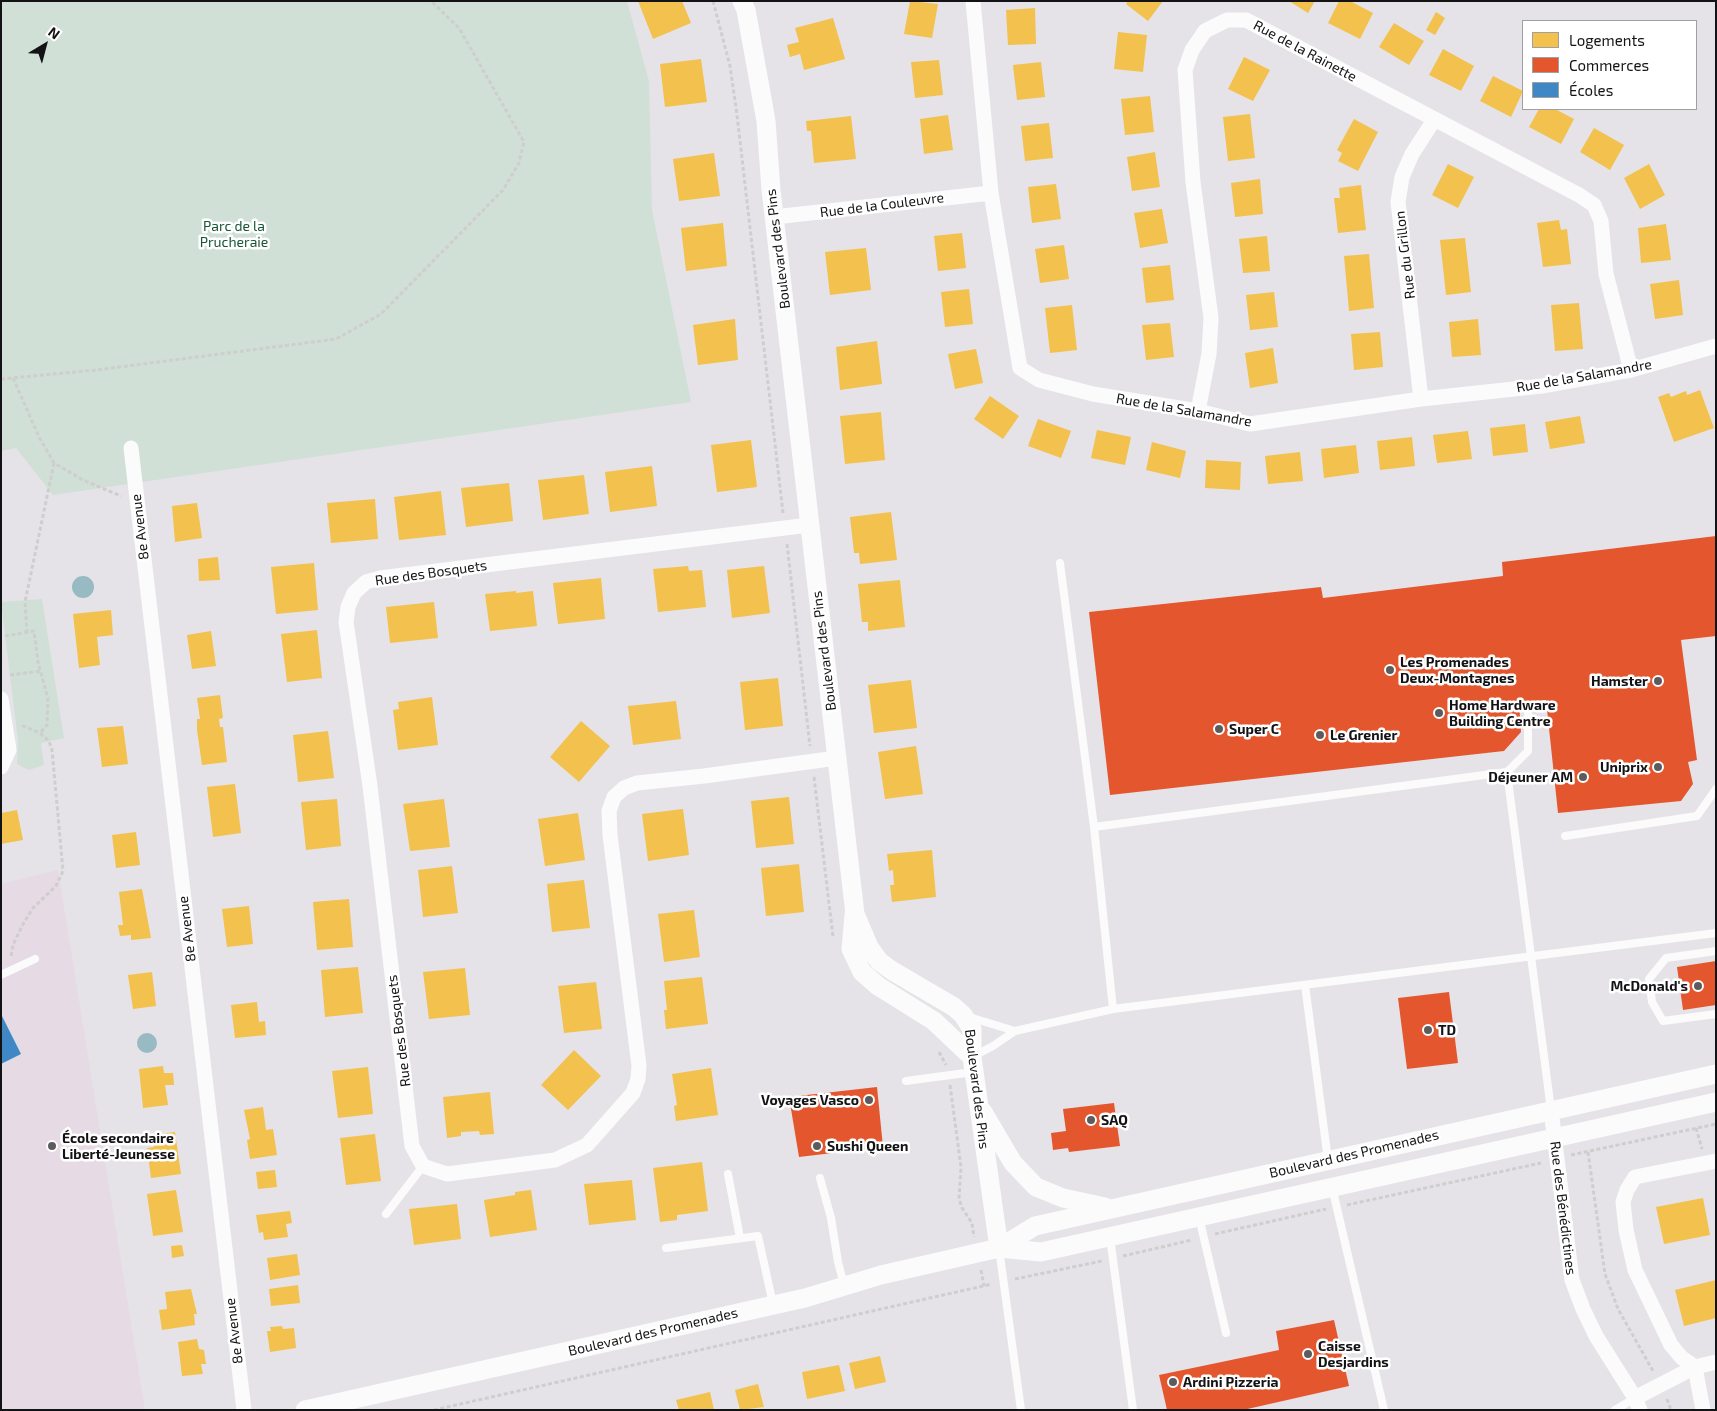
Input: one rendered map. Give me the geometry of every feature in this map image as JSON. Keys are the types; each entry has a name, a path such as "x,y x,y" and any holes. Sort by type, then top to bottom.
{"street":[{"name":"Boulevard des Pins","path":"742,1 746,10 766,121 774,217 854,914 869,946 879,961 890,970 946,1001 963,1015 973,1035 973,1064 999,1248"},
{"name":"Rue de la Salamandre","path":"972,1 991,193 1020,368 1039,380 1094,394 1198,411 1250,424 1421,399 1542,386 1631,370 1716,346"},
{"name":"Rue de la Rainette","path":"1198,411 1209,354 1211,318 1193,182 1185,70 1192,50 1205,31 1227,20 1246,20 1579,195 1594,205 1601,221 1606,274 1631,370"},
{"name":"Rue du Grillon","path":"1421,399 1398,202 1402,177 1434,120"},
{"name":"Rue de la Couleuvre","path":"774,217 991,193"},
{"name":"8e Avenue","path":"131,448 244,1410"},
{"name":"Rue des Bosquets","path":"423,1166 412,1146 370,786 346,622 348,607 354,593 366,582 380,578 809,525"},
{"path":"1,699 9,750 1,767"},
{"path":"423,1166 447,1174 555,1160 587,1145 633,1093 638,1079 639,1066 610,835 609,811 614,797 624,788 637,783 837,758"},
{"path":"854,914 851,949 862,972 878,986 934,1021 973,1064"},
{"name":"Boulevard des Promenades","path":"999,1248 1035,1226 1716,1074"},
{"name":"Boulevard des Promenades","path":"306,1410 773,1305 845,1287 880,1275 999,1248 1041,1252 1716,1102"},
{"path":"979,1105 1012,1163 1036,1187 1063,1198 1112,1208"},
{"name":"Rue des Bénédictines","path":"1551,1110 1572,1280 1596,1336 1637,1404"},
{"path":"1703,1410 1695,1367 1682,1358 1671,1345 1644,1293 1635,1270 1626,1230 1623,1202 1627,1190 1635,1177 1709,1158"},
{"path":"1637,1404 1695,1367 1716,1362"}],"lane":[{"path":"1060,563 1094,827 1113,1009"},
{"path":"1094,827 1507,772 1528,751 1528,706"},
{"path":"1507,772 1551,1110"},
{"path":"1565,836 1697,816 1716,789"},
{"path":"906,1081 973,1064 993,1046 1015,1031 1113,1009 1716,933"},
{"path":"1716,951 1666,958 1649,980 1652,1002 1663,1021 1716,1014"},
{"path":"1,975 35,959"},
{"path":"1305,985 1328,1160"},
{"path":"963,1015 1015,1031"},
{"path":"386,1214 423,1166"},
{"path":"728,1174 740,1238"},
{"path":"820,1178 831,1218 838,1262 845,1287"},
{"path":"1332,1187 1384,1410"},
{"path":"1199,1217 1226,1333"},
{"path":"666,1248 758,1236 773,1305"},
{"path":"1110,1237 1133,1410"},
{"path":"999,1248 1021,1410"},
{"path":"1615,1410 1637,1404"}],"path":[{"path":"1,379 96,370 336,339 381,314 503,190 520,163 524,142 459,28 431,1"},
{"name":"Boulevard des Pins","path":"713,1 730,66 737,115 783,510"},
{"path":"14,378 39,437 54,463 83,480 137,502"},
{"path":"27,633 25,602 54,463"},
{"name":"Boulevard des Pins","path":"787,544 810,744"},
{"path":"5,636 34,632 35,651 41,670 49,713 47,725 40,734"},
{"path":"10,676 41,670"},
{"path":"14,969 11,956 13,945 22,926 33,908 56,886 63,871 52,750 49,741 40,734 29,727 16,725"},
{"name":"Boulevard des Pins","path":"950,1083 961,1166 959,1199 962,1208 969,1216"},
{"path":"1583,1152 1716,1124"},
{"path":"1696,1128 1709,1158"},
{"path":"1588,1152 1605,1274 1618,1309 1654,1373"},
{"path":"1354,1204 1535,1164"},
{"path":"1216,1234 1319,1211"},
{"path":"1126,1255 1190,1241"},
{"path":"1028,1275 1102,1261"},
{"name":"Boulevard des Promenades","path":"434,1410 984,1286"},
{"path":"1669,1402 1672,1410"}],"shaded area":[{"name":"École secondaire Liberté-Jeunesse","path":"58,870 145,1410 1,1410 1,884"}],"green space":[{"name":"Parc de la Prucheraie","path":"1,1 627,1 649,81 652,210 691,402 53,495 16,448 1,451"},
{"path":"42,599 64,738 41,743 44,765 29,770 17,764 18,740 1,602"}],"water":[{"path":"83,576 91,579 94,587 91,595 83,598 75,595 72,587 75,579"},
{"path":"147,1033 154,1036 157,1043 154,1050 147,1053 140,1050 137,1043 140,1036"}],"building: Logements":[{"path":"638,1 682,1 691,23 653,39"},
{"path":"910,1 938,4 932,38 904,34"},
{"path":"1128,1 1163,1 1148,21 1126,4"},
{"path":"1289,1 1315,1 1308,13"},
{"path":"1339,1 1350,1 1373,13 1360,39 1328,23"},
{"path":"1035,8 1036,44 1008,45 1006,10"},
{"path":"1436,12 1445,18 1435,35 1426,30"},
{"path":"833,18 845,59 804,70 800,54 790,57 787,45 799,42 795,28"},
{"path":"1394,23 1424,41 1409,65 1379,47"},
{"path":"1118,32 1147,35 1143,72 1114,69"},
{"path":"1443,49 1474,66 1461,91 1429,75"},
{"path":"1244,57 1270,70 1253,101 1228,89"},
{"path":"701,59 707,102 665,107 660,64"},
{"path":"939,60 943,95 915,98 911,62"},
{"path":"1041,62 1045,97 1017,100 1013,65"},
{"path":"1493,76 1522,90 1511,117 1480,101"},
{"path":"1150,96 1154,132 1125,135 1121,99"},
{"path":"1538,110 1557,110 1574,119 1561,144 1529,127"},
{"path":"1250,114 1255,158 1228,161 1223,117"},
{"path":"948,115 953,150 924,154 920,119"},
{"path":"851,116 856,159 814,163 811,131 807,131 806,121"},
{"path":"1354,119 1378,132 1358,171 1338,161 1342,153 1337,150"},
{"path":"1049,123 1053,158 1025,161 1021,126"},
{"path":"1594,128 1624,145 1610,170 1580,152"},
{"path":"1155,152 1160,187 1132,191 1127,157"},
{"path":"714,153 720,196 679,201 673,159"},
{"path":"1448,164 1474,177 1458,208 1432,195"},
{"path":"1649,164 1665,195 1640,209 1624,178"},
{"path":"1260,179 1263,214 1235,217 1231,183"},
{"path":"1056,184 1061,219 1032,223 1028,187"},
{"path":"1361,185 1366,230 1338,233 1334,198 1340,198 1339,188"},
{"path":"1162,209 1168,243 1140,248 1134,213"},
{"path":"1559,220 1561,230 1567,229 1571,264 1543,267 1537,223"},
{"path":"723,223 727,266 686,271 681,228"},
{"path":"1666,224 1671,260 1641,263 1638,228"},
{"path":"962,233 966,268 938,271 934,236"},
{"path":"1267,236 1270,271 1243,273 1239,239"},
{"path":"1465,238 1471,292 1446,295 1440,240"},
{"path":"1064,245 1069,279 1040,283 1035,249"},
{"path":"866,248 871,290 830,295 825,252"},
{"path":"1369,254 1374,308 1349,311 1344,256"},
{"path":"1170,265 1174,300 1146,303 1142,268"},
{"path":"1679,280 1683,315 1655,319 1650,284"},
{"path":"969,289 973,324 945,327 941,292"},
{"path":"1274,292 1278,327 1250,330 1246,295"},
{"path":"1579,303 1583,349 1555,351 1551,305"},
{"path":"1072,305 1077,350 1050,353 1045,308"},
{"path":"735,319 738,360 698,365 693,325"},
{"path":"1478,319 1481,355 1452,357 1449,322"},
{"path":"1170,323 1174,357 1146,360 1142,325"},
{"path":"1380,332 1383,367 1354,370 1351,334"},
{"path":"877,341 882,384 840,390 836,347"},
{"path":"1273,348 1278,383 1250,388 1245,353"},
{"path":"976,349 983,383 955,389 948,354"},
{"path":"1700,390 1714,428 1674,442 1658,397 1669,393 1671,397 1686,391 1687,395"},
{"path":"990,396 1019,416 1003,439 974,419"},
{"path":"881,412 885,460 845,464 840,416"},
{"path":"1580,416 1585,443 1550,449 1545,422"},
{"path":"1038,419 1071,431 1061,458 1028,446"},
{"path":"1525,424 1528,452 1493,456 1490,428"},
{"path":"1097,430 1131,437 1125,465 1091,458"},
{"path":"1468,431 1472,459 1437,463 1433,435"},
{"path":"1412,437 1415,466 1380,470 1377,441"},
{"path":"751,440 757,487 717,492 711,445"},
{"path":"1152,442 1186,451 1180,478 1146,470"},
{"path":"1356,445 1359,473 1324,478 1321,449"},
{"path":"1300,452 1303,481 1268,484 1265,456"},
{"path":"1206,460 1241,462 1240,490 1205,488"},
{"path":"652,466 657,506 610,512 605,472"},
{"path":"584,475 589,514 543,520 538,480"},
{"path":"509,483 513,521 466,527 461,488"},
{"path":"441,491 446,535 399,540 394,497"},
{"path":"375,499 378,539 331,543 327,503"},
{"path":"197,503 202,538 175,542 172,506"},
{"path":"891,512 897,560 860,564 859,553 854,553 850,517"},
{"path":"218,557 220,580 199,581 198,559"},
{"path":"314,563 318,610 276,614 271,567"},
{"path":"688,566 689,571 702,570 706,607 658,612 653,569"},
{"path":"764,566 770,613 732,618 727,570"},
{"path":"601,578 605,619 558,624 553,583"},
{"path":"900,580 905,627 868,631 868,622 862,622 858,584"},
{"path":"516,591 516,593 533,591 537,626 490,631 485,594"},
{"path":"434,602 438,638 390,643 386,607"},
{"path":"111,610 113,635 97,637 100,665 79,668 73,614"},
{"path":"317,630 322,678 287,682 281,634"},
{"path":"211,631 216,666 192,669 187,635"},
{"path":"778,678 783,726 745,730 740,682"},
{"path":"911,680 917,728 874,733 868,685"},
{"path":"220,695 223,718 219,719 220,727 223,727 227,762 202,765 197,730 197,719 200,719 197,698"},
{"path":"432,697 438,745 398,750 393,710 399,709 398,702"},
{"path":"676,701 681,739 633,745 628,706"},
{"path":"581,721 610,746 579,782 550,757"},
{"path":"123,726 128,764 102,767 97,728"},
{"path":"328,731 334,778 298,782 293,735"},
{"path":"916,746 923,794 885,799 878,752"},
{"path":"235,784 241,833 213,837 207,787"},
{"path":"789,797 794,844 756,848 751,801"},
{"path":"337,799 341,846 306,850 301,802"},
{"path":"444,799 450,847 410,851 403,804"},
{"path":"683,809 689,855 648,861 642,814"},
{"path":"17,810 23,840 1,844 1,813"},
{"path":"578,813 585,860 545,866 538,819"},
{"path":"136,832 140,865 116,868 112,835"},
{"path":"932,850 936,897 892,902 890,885 894,885 893,870 889,871 887,854"},
{"path":"799,864 804,912 766,916 761,868"},
{"path":"452,866 458,913 423,917 418,870"},
{"path":"584,880 590,928 552,932 547,884"},
{"path":"142,889 151,938 131,940 131,935 120,936 118,925 123,925 119,892"},
{"path":"349,899 353,947 317,950 313,902"},
{"path":"249,906 253,944 227,947 222,909"},
{"path":"694,910 700,957 664,962 658,914"},
{"path":"358,967 363,1013 325,1017 321,970"},
{"path":"465,968 470,1015 429,1019 423,972"},
{"path":"152,972 156,1006 133,1009 128,975"},
{"path":"702,977 708,1024 666,1029 664,1010 667,1010 664,981"},
{"path":"596,982 602,1029 564,1033 558,986"},
{"path":"257,1002 259,1022 265,1021 266,1035 235,1038 231,1005"},
{"path":"574,1050 601,1076 568,1110 541,1085"},
{"path":"163,1066 164,1073 173,1073 174,1085 165,1085 168,1105 143,1108 139,1069"},
{"path":"368,1067 373,1114 338,1118 332,1071"},
{"path":"711,1068 718,1115 676,1121 674,1106 677,1105 672,1074"},
{"path":"490,1092 494,1134 480,1135 479,1131 461,1132 461,1136 447,1138 443,1097"},
{"path":"263,1107 266,1130 273,1129 277,1155 250,1159 247,1140 250,1139 244,1110"},
{"path":"175,1132 181,1174 151,1178 147,1148 154,1147 152,1135"},
{"path":"375,1134 381,1181 346,1185 340,1138"},
{"path":"702,1162 708,1211 677,1215 677,1220 660,1222 653,1168"},
{"path":"275,1170 277,1187 258,1189 256,1172"},
{"path":"632,1180 636,1220 589,1225 584,1184"},
{"path":"176,1190 183,1232 153,1236 147,1194"},
{"path":"531,1190 537,1230 490,1237 484,1200 515,1195 515,1192"},
{"path":"1703,1198 1710,1235 1664,1244 1656,1207"},
{"path":"457,1204 461,1239 414,1245 409,1209"},
{"path":"290,1211 292,1223 286,1224 288,1237 264,1240 263,1232 259,1233 256,1215"},
{"path":"182,1245 184,1256 172,1258 171,1246"},
{"path":"297,1254 300,1275 270,1280 267,1258"},
{"path":"1716,1280 1716,1318 1684,1326 1675,1290"},
{"path":"298,1285 300,1303 271,1306 269,1289"},
{"path":"191,1289 197,1314 194,1314 195,1325 162,1330 159,1310 167,1309 165,1292"},
{"path":"282,1326 283,1329 294,1328 296,1348 270,1352 267,1331 271,1331 270,1327"},
{"path":"197,1339 199,1349 204,1350 206,1364 201,1364 203,1374 182,1376 178,1342"},
{"path":"880,1356 886,1382 855,1389 849,1363"},
{"path":"839,1365 845,1391 807,1399 802,1372"},
{"path":"758,1384 764,1407 740,1410 735,1390"},
{"path":"710,1392 714,1410 679,1410 676,1400"}],"building: Commerces":[{"name":"Les Promenades Deux-Montagnes","path":"1716,536 1716,636 1681,640 1697,760 1688,762 1693,784 1681,801 1558,813 1546,700 1519,702 1521,732 1504,751 1110,795 1089,612 1321,587 1323,598 1503,576 1502,562"},
{"name":"McDonald's","path":"1716,961 1716,1005 1683,1010 1677,967"},
{"name":"TD","path":"1449,992 1458,1063 1407,1069 1398,998"},
{"path":"877,1087 883,1147 799,1157 789,1097"},
{"name":"SAQ","path":"1114,1103 1120,1146 1069,1152 1068,1148 1053,1150 1051,1133 1066,1131 1063,1109"},
{"path":"1334,1320 1349,1386 1243,1410 1167,1410 1159,1375 1279,1350 1276,1331"}],"building: Écoles":[{"path":"1,1014 21,1054 1,1064"}],"place":[{"name":"Les Promenades Deux-Montagnes","path":"1390,670"},
{"name":"Hamster","path":"1658,681"},
{"name":"Home Hardware Building Centre","path":"1439,713"},
{"name":"Super C","path":"1219,729"},
{"name":"Le Grenier","path":"1320,735"},
{"name":"Uniprix","path":"1658,767"},
{"name":"Déjeuner AM","path":"1583,777"},
{"name":"McDonald's","path":"1698,986"},
{"name":"TD","path":"1428,1030"},
{"name":"Voyages Vasco","path":"869,1100"},
{"name":"SAQ","path":"1091,1120"},
{"name":"École secondaire Liberté-Jeunesse","path":"52,1146"},
{"name":"Sushi Queen","path":"817,1146"},
{"name":"Caisse Desjardins","path":"1308,1354"},
{"name":"Ardini Pizzeria","path":"1173,1382"}]}
